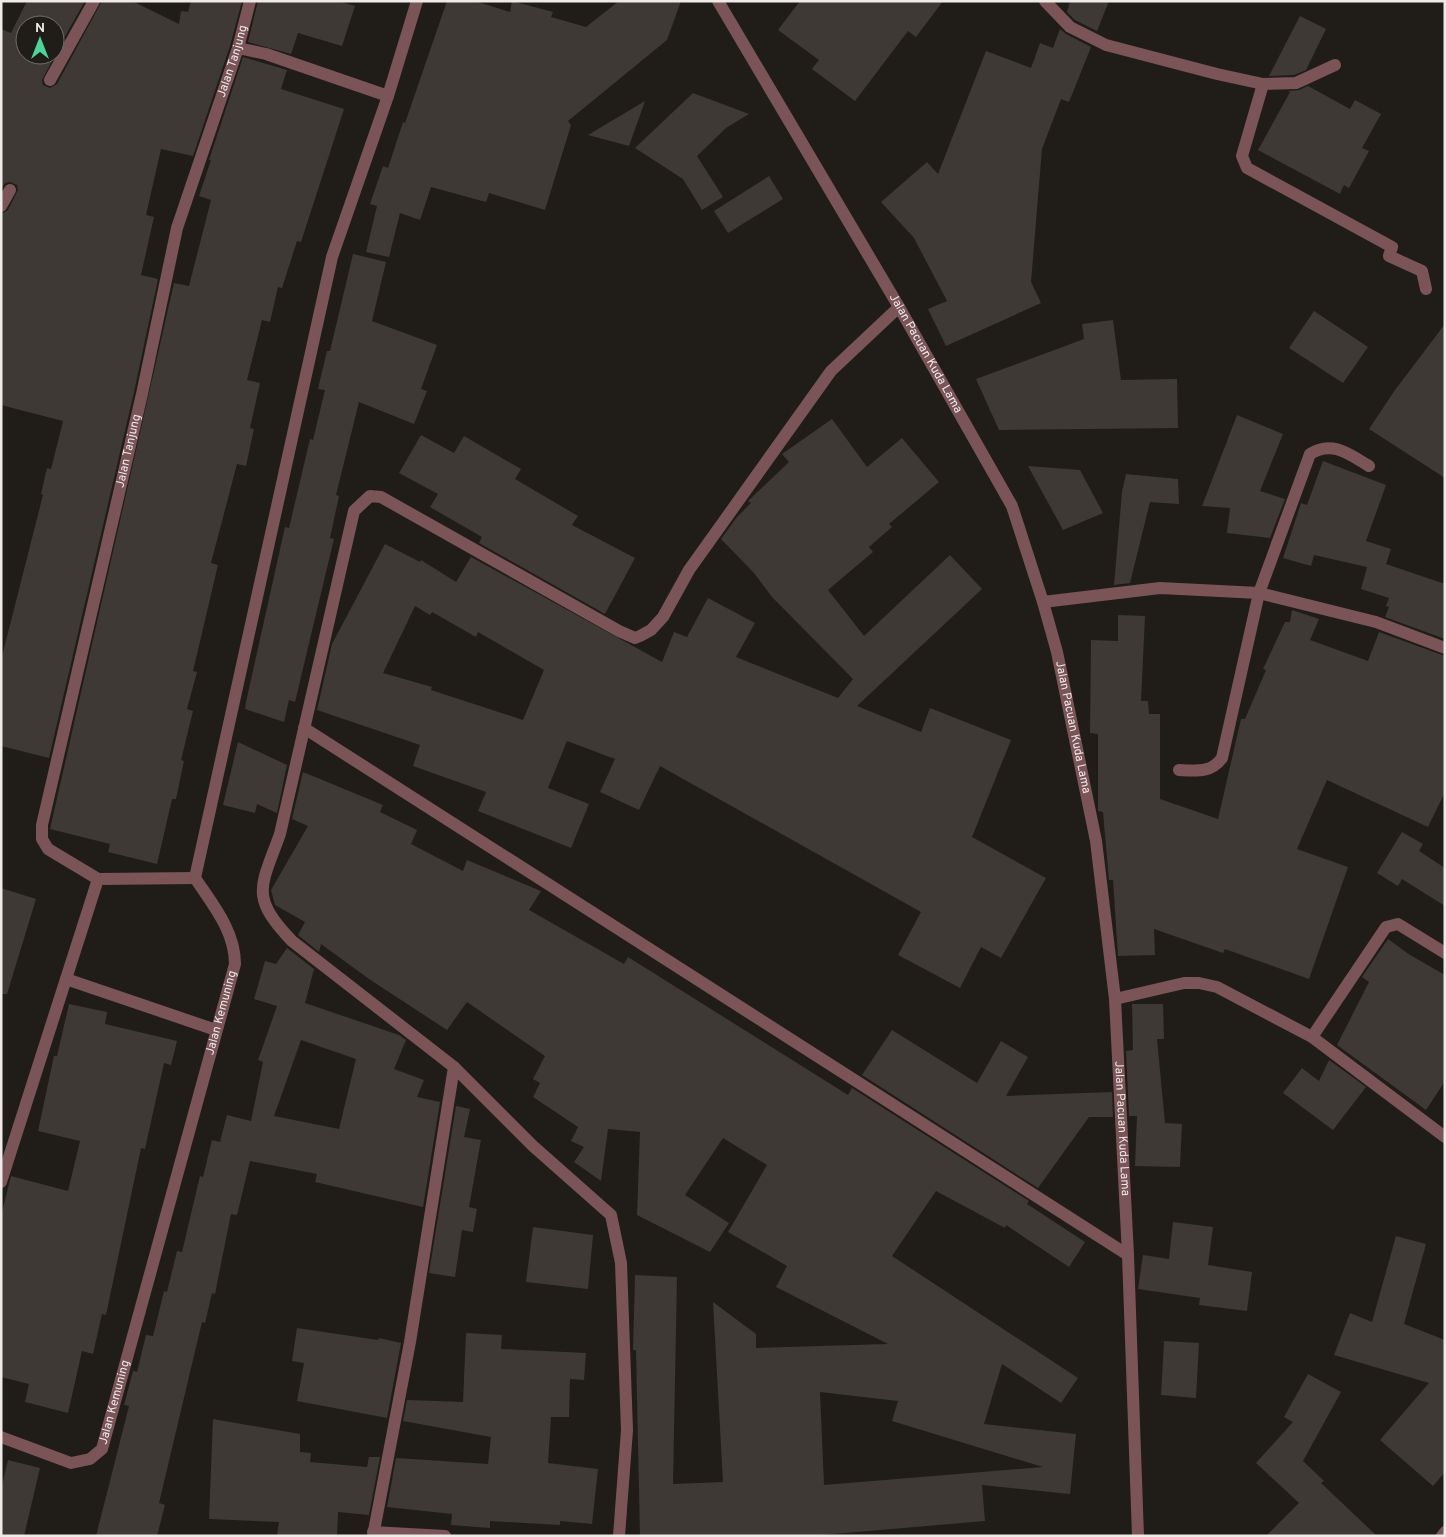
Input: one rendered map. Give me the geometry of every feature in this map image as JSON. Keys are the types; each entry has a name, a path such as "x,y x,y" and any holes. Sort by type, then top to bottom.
{"street":[{"path":"50,80 94,1"},
{"name":"Jalan Tanjung","path":"98,879 48,849 42,839 42,826 140,404 177,228 238,48 250,1"},
{"path":"1,1182 98,879 195,878 332,257 388,96 417,1"},
{"name":"Jalan Pacuan Kuda Lama","path":"718,1 899,307 1012,506 1057,652 1096,841 1115,999 1128,1255 1138,1536"},
{"path":"1045,1 1070,27 1106,45 1263,84 1296,83 1335,64"},
{"path":"238,48 266,54 388,96"},
{"path":"1263,84 1242,156 1247,168 1392,247 1389,256 1422,270 1426,289"},
{"path":"1,206 10,190"},
{"path":"619,1536 627,1430 621,1263 611,1215 533,1146 454,1067 292,941 271,920 263,899 263,883 280,834 354,511 363,500 370,496 381,497 619,631 635,638 651,630 663,617 690,570 831,371 899,307"},
{"path":"1180,770 1208,770 1216,766 1222,758 1259,592 1310,454 1323,448 1339,449 1369,466"},
{"path":"1043,602 1160,588 1259,592 1376,622 1445,648"},
{"path":"304,728 1128,1255"},
{"name":"Jalan Kemuning","path":"1,1437 71,1463 90,1459 102,1449 235,964 235,948 221,918 195,878"},
{"path":"1312,1037 1386,927 1398,924 1445,953"},
{"path":"66,979 216,1030"},
{"path":"1115,999 1184,983 1199,983 1217,987 1312,1037 1445,1137"},
{"path":"444,1536 373,1534 410,1342 454,1067"},
{"path":"1442,1536 1445,1532"}],"building":[{"path":"27,1 85,1 65,36 65,15 20,15"},
{"path":"102,1 132,1 179,24 181,11 188,12 191,1 242,1 230,46 193,156 161,149 146,215 154,217 141,275 158,279 134,392 49,758 1,746 1,660 43,495 41,494 47,468 51,469 63,421 1,405 1,214 8,210 18,190 17,185 10,182 5,183 1,189 1,29 11,33 15,25 15,65 50,65 42,80 43,85 50,88 57,84"},
{"path":"258,1 338,1 355,6 342,46 298,33 291,54 248,42"},
{"path":"447,1 475,1 510,12 512,1 553,12 551,17 586,27 619,1 681,1 667,40 568,121 571,125 545,210 489,193 486,202 431,187 420,220 400,213 389,257 366,252 377,206 370,204 383,166 388,168"},
{"path":"800,1 943,1 916,37 908,31 855,101 812,69 819,60 778,30"},
{"path":"1070,1 1109,1 1097,31 1075,20 1067,12"},
{"path":"1300,16 1326,29 1306,70 1294,75 1269,76"},
{"path":"1060,29 1091,47 1069,102 1061,99 1042,149 1031,282 1041,303 946,346 928,309 947,301 914,238 881,202 927,162 938,174 986,51 1031,68 1040,43 1053,48"},
{"path":"243,57 287,70 281,89 344,109 301,242 297,241 282,288 278,287 270,322 262,320 247,380 260,383 250,428 254,429 246,466 237,464 211,563 218,565 193,671 197,672 187,709 193,711 181,760 184,761 176,799 172,799 157,864 108,852 110,844 50,829 174,283 189,286 211,200 199,196"},
{"path":"1308,86 1350,109 1355,100 1381,114 1362,148 1369,151 1349,188 1344,185 1340,194 1258,150 1290,92 1288,91 1299,90"},
{"path":"693,93 749,114 726,128 697,156 723,197 702,210 683,179 635,148"},
{"path":"645,101 629,146 588,135"},
{"path":"769,176 783,199 728,233 714,211"},
{"path":"353,254 386,262 372,321 437,345 421,389 427,391 414,424 359,402 336,495 339,496 330,538 334,539 295,702 289,700 284,722 245,709 246,702 285,527 289,528 310,439 313,440 325,390 318,389 327,351 330,351"},
{"path":"1314,311 1368,347 1343,383 1289,348"},
{"path":"1113,320 1121,380 1177,379 1178,428 999,430 976,379 1084,339 1082,324"},
{"path":"1445,324 1445,478 1369,429 1395,390"},
{"path":"1237,415 1283,434 1260,491 1285,499 1270,538 1227,533 1230,508 1202,506"},
{"path":"832,419 867,467 902,438 939,482 889,524 892,527 869,547 873,552 828,590 864,636 950,555 982,589 857,706 921,732 930,708 1011,740 972,837 1046,878 1001,958 981,947 960,988 898,955 921,912 660,766 639,810 600,792 615,759 567,741 548,788 589,804 571,848 478,811 486,792 413,766 420,745 317,710 332,644 385,544 420,562 421,560 456,582 471,557 662,662 674,632 687,637 708,598 755,623 736,657 838,698 853,679 772,597 754,573 721,539 737,517 751,503 748,501 789,462 782,454","holes":["415,606 430,615 432,612 476,637 478,632 544,670 523,720 431,690 432,687 383,673"]},
{"path":"421,435 454,453 464,436 521,469 515,479 578,516 572,525 635,558 605,614 479,543 482,537 430,507 438,494 399,473"},
{"path":"1323,461 1386,485 1366,541 1391,549 1386,564 1445,584 1445,639 1385,617 1389,607 1386,606 1389,598 1361,589 1367,567 1314,555 1311,566 1283,558 1301,503 1307,505"},
{"path":"1028,466 1080,470 1103,513 1063,530"},
{"path":"1126,474 1178,479 1179,504 1150,502 1130,583 1114,585 1122,492"},
{"path":"1292,610 1319,619 1310,640 1368,661 1379,632 1445,656 1445,792 1428,827 1327,780 1297,849 1348,867 1309,979 1225,949 1223,953 1154,929 1155,955 1118,956 1113,880 1109,880 1103,812 1098,811 1098,734 1090,733 1091,640 1118,641 1118,615 1145,616 1141,701 1148,701 1149,714 1160,714 1160,799 1218,819 1241,719 1245,719 1266,670 1263,669 1285,622 1290,622"},
{"path":"238,742 287,765 277,813 257,804 255,813 223,805"},
{"path":"303,772 383,805 380,812 417,830 411,844 463,871 467,860 541,891 529,910 624,964 628,957 848,1095 852,1088 1029,1201 1027,1204 1085,1242 1069,1267 1006,1225 1005,1228 936,1191 892,1256 1078,1378 1061,1403 1002,1364 984,1424 1076,1434 1070,1494 982,1485 985,1521 810,1536 640,1536 636,1350 633,1350 635,1275 677,1277 673,1484 723,1482 713,1302 756,1334 756,1348 888,1344 776,1287 787,1266 728,1232 767,1165 723,1138 685,1195 729,1223 710,1252 637,1215 640,1132 608,1129 601,1181 574,1162 584,1147 571,1141 578,1127 533,1097 540,1083 533,1079 545,1056 467,1002 447,1030 369,979 321,944 319,952 298,935 305,922 275,905 271,890 308,826 292,819","holes":["820,1392 898,1401 892,1421 1043,1467 824,1485"]},
{"path":"1402,832 1423,844 1419,851 1445,868 1445,906 1402,879 1398,886 1377,873"},
{"path":"1,888 36,899 7,994 1,994"},
{"path":"1388,939 1410,955 1445,975 1445,1081 1426,1110 1337,1045 1369,982 1362,977"},
{"path":"287,948 314,969 305,1003 399,1035 406,1040 394,1069 424,1080 417,1097 440,1102 423,1207 315,1182 317,1174 250,1161 237,1215 231,1214 215,1294 212,1293 205,1323 202,1322 159,1503 165,1505 157,1536 96,1536 129,1406 124,1405 133,1371 137,1372 146,1335 153,1336 164,1291 167,1292 177,1251 182,1252 200,1176 203,1177 212,1140 220,1142 227,1115 251,1121 263,1062 258,1060 277,1006 254,999 265,961 276,964","holes":["301,1040 356,1059 339,1129 274,1116"]},
{"path":"69,1004 107,1012 105,1024 177,1041 171,1065 164,1063 145,1149 141,1148 106,1315 102,1314 93,1354 82,1351 68,1413 25,1402 29,1384 1,1377 1,1216 11,1176 68,1191 80,1141 38,1131 54,1056 57,1056"},
{"path":"1132,1004 1163,1004 1164,1039 1157,1039 1165,1123 1182,1124 1180,1167 1135,1166 1137,1116 1129,1116 1126,1051 1133,1050"},
{"path":"892,1030 977,1083 1001,1041 1028,1057 1006,1096 1112,1092 1113,1117 1089,1117 1038,1188 862,1075"},
{"path":"1329,1060 1366,1087 1333,1130 1283,1093 1302,1068 1319,1081"},
{"path":"456,1106 470,1109 464,1137 481,1140 469,1207 477,1209 473,1232 462,1230 455,1277 429,1273"},
{"path":"1173,1222 1213,1227 1208,1265 1252,1272 1247,1311 1199,1305 1200,1298 1138,1289 1143,1255 1169,1259"},
{"path":"533,1227 593,1235 588,1289 526,1282"},
{"path":"1396,1236 1426,1244 1404,1324 1445,1340 1445,1472 1433,1486 1380,1440 1429,1383 1334,1355 1350,1313 1372,1322"},
{"path":"297,1328 378,1340 379,1338 401,1343 387,1418 297,1401 304,1363 292,1361"},
{"path":"466,1333 502,1335 501,1349 586,1353 584,1380 570,1379 569,1417 551,1417 548,1463 598,1469 592,1524 560,1521 560,1525 490,1521 490,1528 451,1525 452,1514 387,1507 396,1458 488,1464 491,1437 403,1421 407,1400 463,1402"},
{"path":"1164,1341 1199,1343 1196,1398 1161,1395"},
{"path":"1308,1374 1341,1392 1303,1461 1324,1481 1321,1483 1377,1536 1266,1536 1299,1503 1256,1463 1293,1422 1284,1417"},
{"path":"213,1419 300,1434 300,1452 311,1453 310,1462 367,1467 369,1457 380,1457 369,1515 338,1512 337,1536 277,1536 279,1522 209,1519"},
{"path":"8,1460 40,1468 24,1536 1,1536 1,1489"}]}
